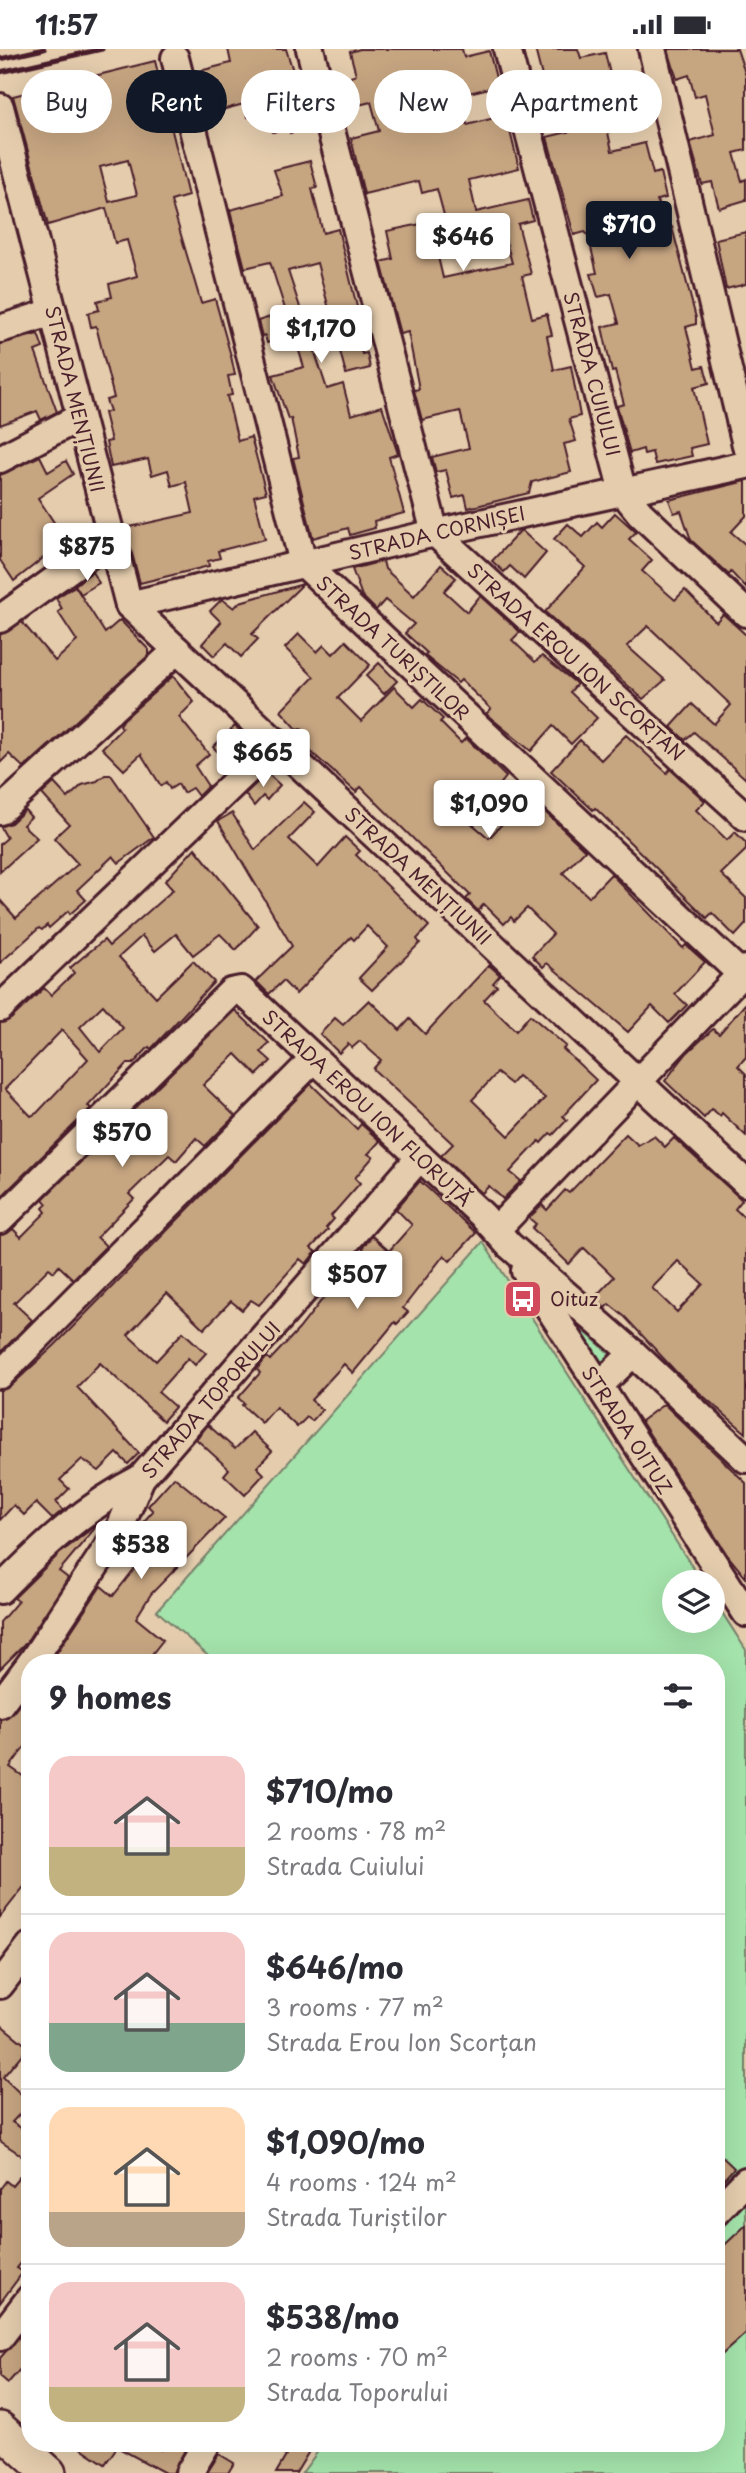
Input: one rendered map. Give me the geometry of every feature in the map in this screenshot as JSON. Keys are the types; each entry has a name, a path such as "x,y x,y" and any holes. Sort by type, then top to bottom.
{"main road":[{"path":"0,2429 21,2448"},
{"path":"26,2452 49,2473"}],"street":[{"path":"310,49 435,533"},
{"name":"STRADA CUIULUI","path":"507,49 623,492 639,513 746,613"},
{"path":"652,49 746,445"},
{"name":"STRADA TURIȘTILOR","path":"175,58 303,563 743,971"},
{"name":"STRADA MENȚIUNII","path":"0,107 9,179 53,312 129,605 746,1183"},
{"path":"0,329 53,312"},
{"path":"0,459 80,417"},
{"name":"STRADA CORNIȘEI","path":"129,605 435,533 746,465"},
{"name":"STRADA EROU ION SCORȚAN","path":"435,533 746,817"},
{"path":"0,619 110,540"},
{"path":"0,811 177,650"},
{"path":"0,1008 277,742"},
{"path":"743,971 503,1238 633,1353 746,1459"},
{"name":"STRADA EROU ION FLORUȚĂ","path":"0,1220 236,990 243,991 503,1238"},
{"path":"0,1375 314,1059"},
{"name":"STRADA TOPORULUI","path":"36,1654 119,1530 141,1478 420,1157"},
{"name":"STRADA OITUZ","path":"503,1238 746,1613"},
{"path":"599,1386 633,1353"},
{"path":"0,1590 60,1532 112,1493 141,1478"},
{"name":"STRADA TOPORULUI","path":"0,1704 21,1675"},
{"path":"0,1986 21,1958"},
{"path":"725,2204 743,2189"},
{"path":"0,2337 21,2310"},
{"path":"189,2473 202,2452"}],"green space":[{"path":"483,1242 694,1570 662,1570 662,1633 725,1633 725,1617 746,1650 746,2473 302,2473 317,2452 725,2452 725,1654 206,1654 157,1611"},
{"path":"578,1326 617,1360 601,1373 574,1328"}],"building":[{"path":"228,49 286,49 293,70 241,70 241,105 227,108 227,70 204,70 231,63"},
{"path":"360,49 462,49 464,57 489,51 494,70 486,70 486,89 472,92 472,70 374,70 374,113 371,102 360,105 360,70 355,70 350,52"},
{"path":"535,49 578,49 581,58 605,53 609,70 540,70"},
{"path":"668,49 737,49 746,76 746,150 734,153 742,181 746,179 746,200 719,208 712,182 702,184 690,142 715,135 705,94 695,97 689,75 677,79"},
{"path":"155,61 157,70 126,70 126,133 173,133 188,196 171,201 201,303 215,299 231,356 235,375 228,376 232,395 227,396 238,441 251,437 266,493 254,496 265,539 218,551 220,558 208,561 209,566 140,583 125,528 193,513 186,482 172,486 168,470 152,475 148,459 111,467 106,442 111,441 104,413 110,411 106,400 114,398 96,326 91,327 88,313 99,310 97,301 112,297 109,284 137,276 127,240 115,243 106,208 48,225 23,133 112,133 112,72","holes":["128,160 137,195 109,202 100,167"]},
{"path":"21,94 21,125 13,96"},
{"path":"486,120 486,133 510,133 519,168 469,180 476,212 528,200 533,220 518,224 531,274 522,276 532,318 547,314 552,335 547,336 554,370 571,366 580,416 569,419 576,441 564,444 571,472 532,482 529,493 468,508 465,495 453,498 446,470 436,472 432,457 469,448 460,411 422,420 414,390 419,389 408,332 400,334 381,262 393,259 387,231 445,219 437,189 422,193 419,181 364,194 351,138 374,132 472,133 472,124","holes":["502,227 512,263 443,278 435,244"]},
{"path":"564,133 608,133 612,151 645,143 653,174 660,172 666,198 657,200 664,229 672,227 696,318 696,324 686,327 696,368 704,366 709,383 694,387 707,444 690,448 692,456 655,464 652,452 644,454 643,449 630,453 617,406 624,404 615,371 612,372 602,327 619,323 611,294 598,297 591,274 597,273 588,235 585,232 574,235 547,137"},
{"path":"310,161 317,188 312,189 323,233 338,229 358,311 350,313 362,354 367,353 370,368 346,374 317,263 288,271 327,389 343,384 351,415 382,406 398,454 389,457 404,513 374,521 375,528 350,535 348,528 313,538 293,458 299,457 291,418 288,419 273,375 304,367 294,335 267,343 265,335 262,336 258,321 286,312 270,262 245,268 230,210 283,196 274,170"},
{"path":"746,232 746,284 726,289 716,239"},
{"path":"38,334 43,348 35,351 57,412 41,420 37,411 0,425 0,344"},
{"path":"40,456 48,472 66,461 73,474 38,498 61,533 67,529 75,542 54,555 52,551 14,581 0,560 0,475"},
{"path":"746,481 746,516 731,532 746,545 746,588 731,572 729,575 691,540 681,511 674,513 669,500"},
{"path":"615,513 636,532 629,539 652,560 642,571 675,600 685,590 716,622 723,614 746,635 746,779 694,732 685,740 671,727 692,704 714,724 731,705 648,626 627,646 665,680 643,699 545,612 585,567 554,539 568,524 583,537 597,522 602,527"},
{"path":"521,530 546,553 524,579 510,566 504,572 492,561"},
{"path":"383,561 385,569 414,596 441,565 456,578 444,591 467,612 480,596 520,632 512,640 535,662 542,656 577,684 570,692 597,718 571,744 553,726 531,751 486,714 491,709 461,680 458,683 424,655 427,653 405,633 414,624 385,600 376,610 362,596 352,569"},
{"path":"92,572 99,583 81,594 75,585"},
{"path":"303,584 252,634 258,639 241,657 227,643 214,656 202,644 221,622 210,611 222,599 234,608 240,602"},
{"path":"75,586 105,633 120,620 149,650 149,655 24,768 9,754 0,763 0,635 22,622 55,661 77,641 58,612 62,609 56,598"},
{"path":"299,634 317,652 324,645 333,654 346,641 370,665 338,698 361,721 394,687 414,707 422,699 443,719 440,722 461,743 466,738 506,777 470,822 489,838 523,801 536,813 541,808 585,850 563,873 589,897 611,874 683,948 686,945 705,962 675,994 687,1005 669,1023 652,1006 628,1032 547,963 543,967 532,956 553,934 527,908 514,921 511,917 504,924 484,904 478,911 466,899 470,895 361,787 356,792 300,742 305,737 299,731 302,728 298,730 281,711 314,677 285,648"},
{"path":"379,663 397,681 384,694 366,676"},
{"path":"173,676 194,702 179,717 209,754 195,766 208,786 198,796 192,788 183,793 178,784 170,789 166,782 161,786 141,754 124,770 102,748 122,728 120,725 124,719"},
{"path":"235,726 251,741 229,763 213,747"},
{"path":"626,735 667,773 670,769 705,801 696,810 727,840 735,832 746,843 746,850 721,874 746,898 746,924 735,936 712,913 707,918 595,808 593,810 551,771 580,740 601,760"},
{"path":"267,773 280,785 267,800 263,796 254,806 245,794"},
{"path":"105,775 111,775 154,837 119,863 113,856 77,890 86,900 49,928 47,925 42,930 39,928 0,963 0,900 16,918 78,864 54,838 69,824 42,794 54,783 68,798 82,785 97,781"},
{"path":"304,802 315,812 289,839 318,867 345,837 360,851 356,855 429,926 417,939 420,943 372,990 359,978 388,947 367,926 354,940 351,937 296,994 283,981 269,994 256,981 292,946 218,821 232,813 255,850"},
{"path":"25,810 31,817 23,825 37,838 0,872 0,844 7,838 0,826 11,823"},
{"path":"195,848 258,926 236,950 220,934 193,955 176,934 155,951 142,936 119,957 156,997 193,961 214,982 151,1049 149,1047 133,1064 127,1064 88,1106 91,1108 0,1198 0,1023 11,1019 44,988 51,995 74,973 70,968 104,940 109,946 173,890 165,881","holes":["103,1005 123,1028 100,1052 80,1027","62,1030 88,1059 37,1113 31,1116 5,1089"]},
{"path":"489,965 500,975 493,983 497,986 484,1000 516,1031 530,1015 566,1046 563,1049 596,1080 563,1116 567,1120 553,1135 550,1133 541,1143 539,1141 510,1172 521,1181 503,1199 489,1186 482,1193 441,1156 453,1144 373,1069 381,1060 360,1041 352,1048 348,1044 339,1053 320,1034 335,1018 343,1025 369,1000 400,1030 410,1019 425,1034","holes":["497,1073 511,1084 518,1076 545,1098 509,1136 472,1100"]},
{"path":"746,1003 746,1057 738,1066 746,1074 746,1136 722,1113 720,1116 712,1109 704,1118 665,1081 687,1053 713,1029 719,1034"},
{"path":"235,1010 269,1043 261,1052 271,1061 257,1075 236,1054 203,1085 235,1116 205,1146 196,1138 176,1161 169,1155 129,1194 134,1199 97,1237 106,1246 73,1279 59,1266 54,1272 49,1268 14,1303 32,1320 0,1353 0,1235 13,1229 21,1237 46,1212 43,1208 47,1204 43,1199"},
{"path":"311,1084 357,1129 361,1124 380,1141 368,1154 373,1157 355,1178 360,1183 331,1216 334,1219 326,1228 328,1230 311,1248 316,1252 306,1264 300,1259 259,1305 251,1300 242,1310 231,1301 204,1329 167,1293 128,1335 156,1361 183,1332 206,1353 195,1365 188,1358 158,1392 175,1407 163,1421 100,1363 77,1387 139,1453 128,1464 117,1453 99,1471 82,1459 60,1480 69,1489 56,1502 63,1510 52,1519 36,1503 24,1515 14,1505 0,1520 0,1390 11,1386 55,1345"},
{"path":"626,1134 638,1145 654,1136 665,1147 674,1138 742,1200 735,1209 746,1219 746,1433 679,1375 625,1317 609,1304 605,1308 594,1298 614,1277 584,1248 569,1264 532,1228 536,1224 529,1218 542,1205 547,1210 565,1190 569,1193","holes":["678,1261 703,1284 677,1312 652,1288"]},
{"path":"420,1181 476,1233 450,1261 444,1255 403,1308 408,1312 397,1324 395,1322 353,1373 344,1364 311,1400 322,1410 312,1421 307,1417 297,1427 276,1407 262,1423 238,1398 260,1373 257,1369 267,1357 270,1360 332,1287 335,1290 368,1253 362,1248 372,1236 389,1251 412,1225 396,1209"},
{"path":"664,1404 746,1483 746,1578 728,1556 641,1421"},
{"path":"208,1425 235,1449 252,1432 272,1451 257,1467 264,1474 245,1495 224,1475 229,1469 196,1439"},
{"path":"174,1477 225,1518 151,1594 136,1618 163,1640 152,1654 56,1654 101,1586 113,1596 135,1568 132,1565 135,1562 123,1552 137,1529 153,1511 148,1506"},
{"path":"100,1522 59,1571 68,1578 25,1644 0,1669 0,1622 18,1601 14,1598 59,1554"},
{"path":"21,1702 21,1752 10,1767 21,1775 21,1890 0,1917 0,1719 12,1714"},
{"path":"0,2024 21,2041 21,2055 3,2077 21,2094 21,2112 12,2122 21,2128 21,2155 0,2141"},
{"path":"725,2160 734,2168 725,2178"},
{"path":"21,2175 21,2263 17,2268 21,2275 0,2303 0,2189 6,2181 12,2186"},
{"path":"746,2225 746,2333 725,2352 725,2245"},
{"path":"21,2334 21,2368 8,2383 0,2376 0,2358"},
{"path":"87,2452 113,2452 105,2464"},
{"path":"126,2452 184,2452 173,2473 165,2473"},
{"path":"280,2452 309,2452 296,2473 276,2473 286,2456"},
{"path":"219,2454 234,2463 228,2473 207,2473"}],"railway":[{"path":"0,59 44,49"},
{"path":"0,72 102,49"}],"place":[{"name":"Oituz","path":"523,1299"}]}
